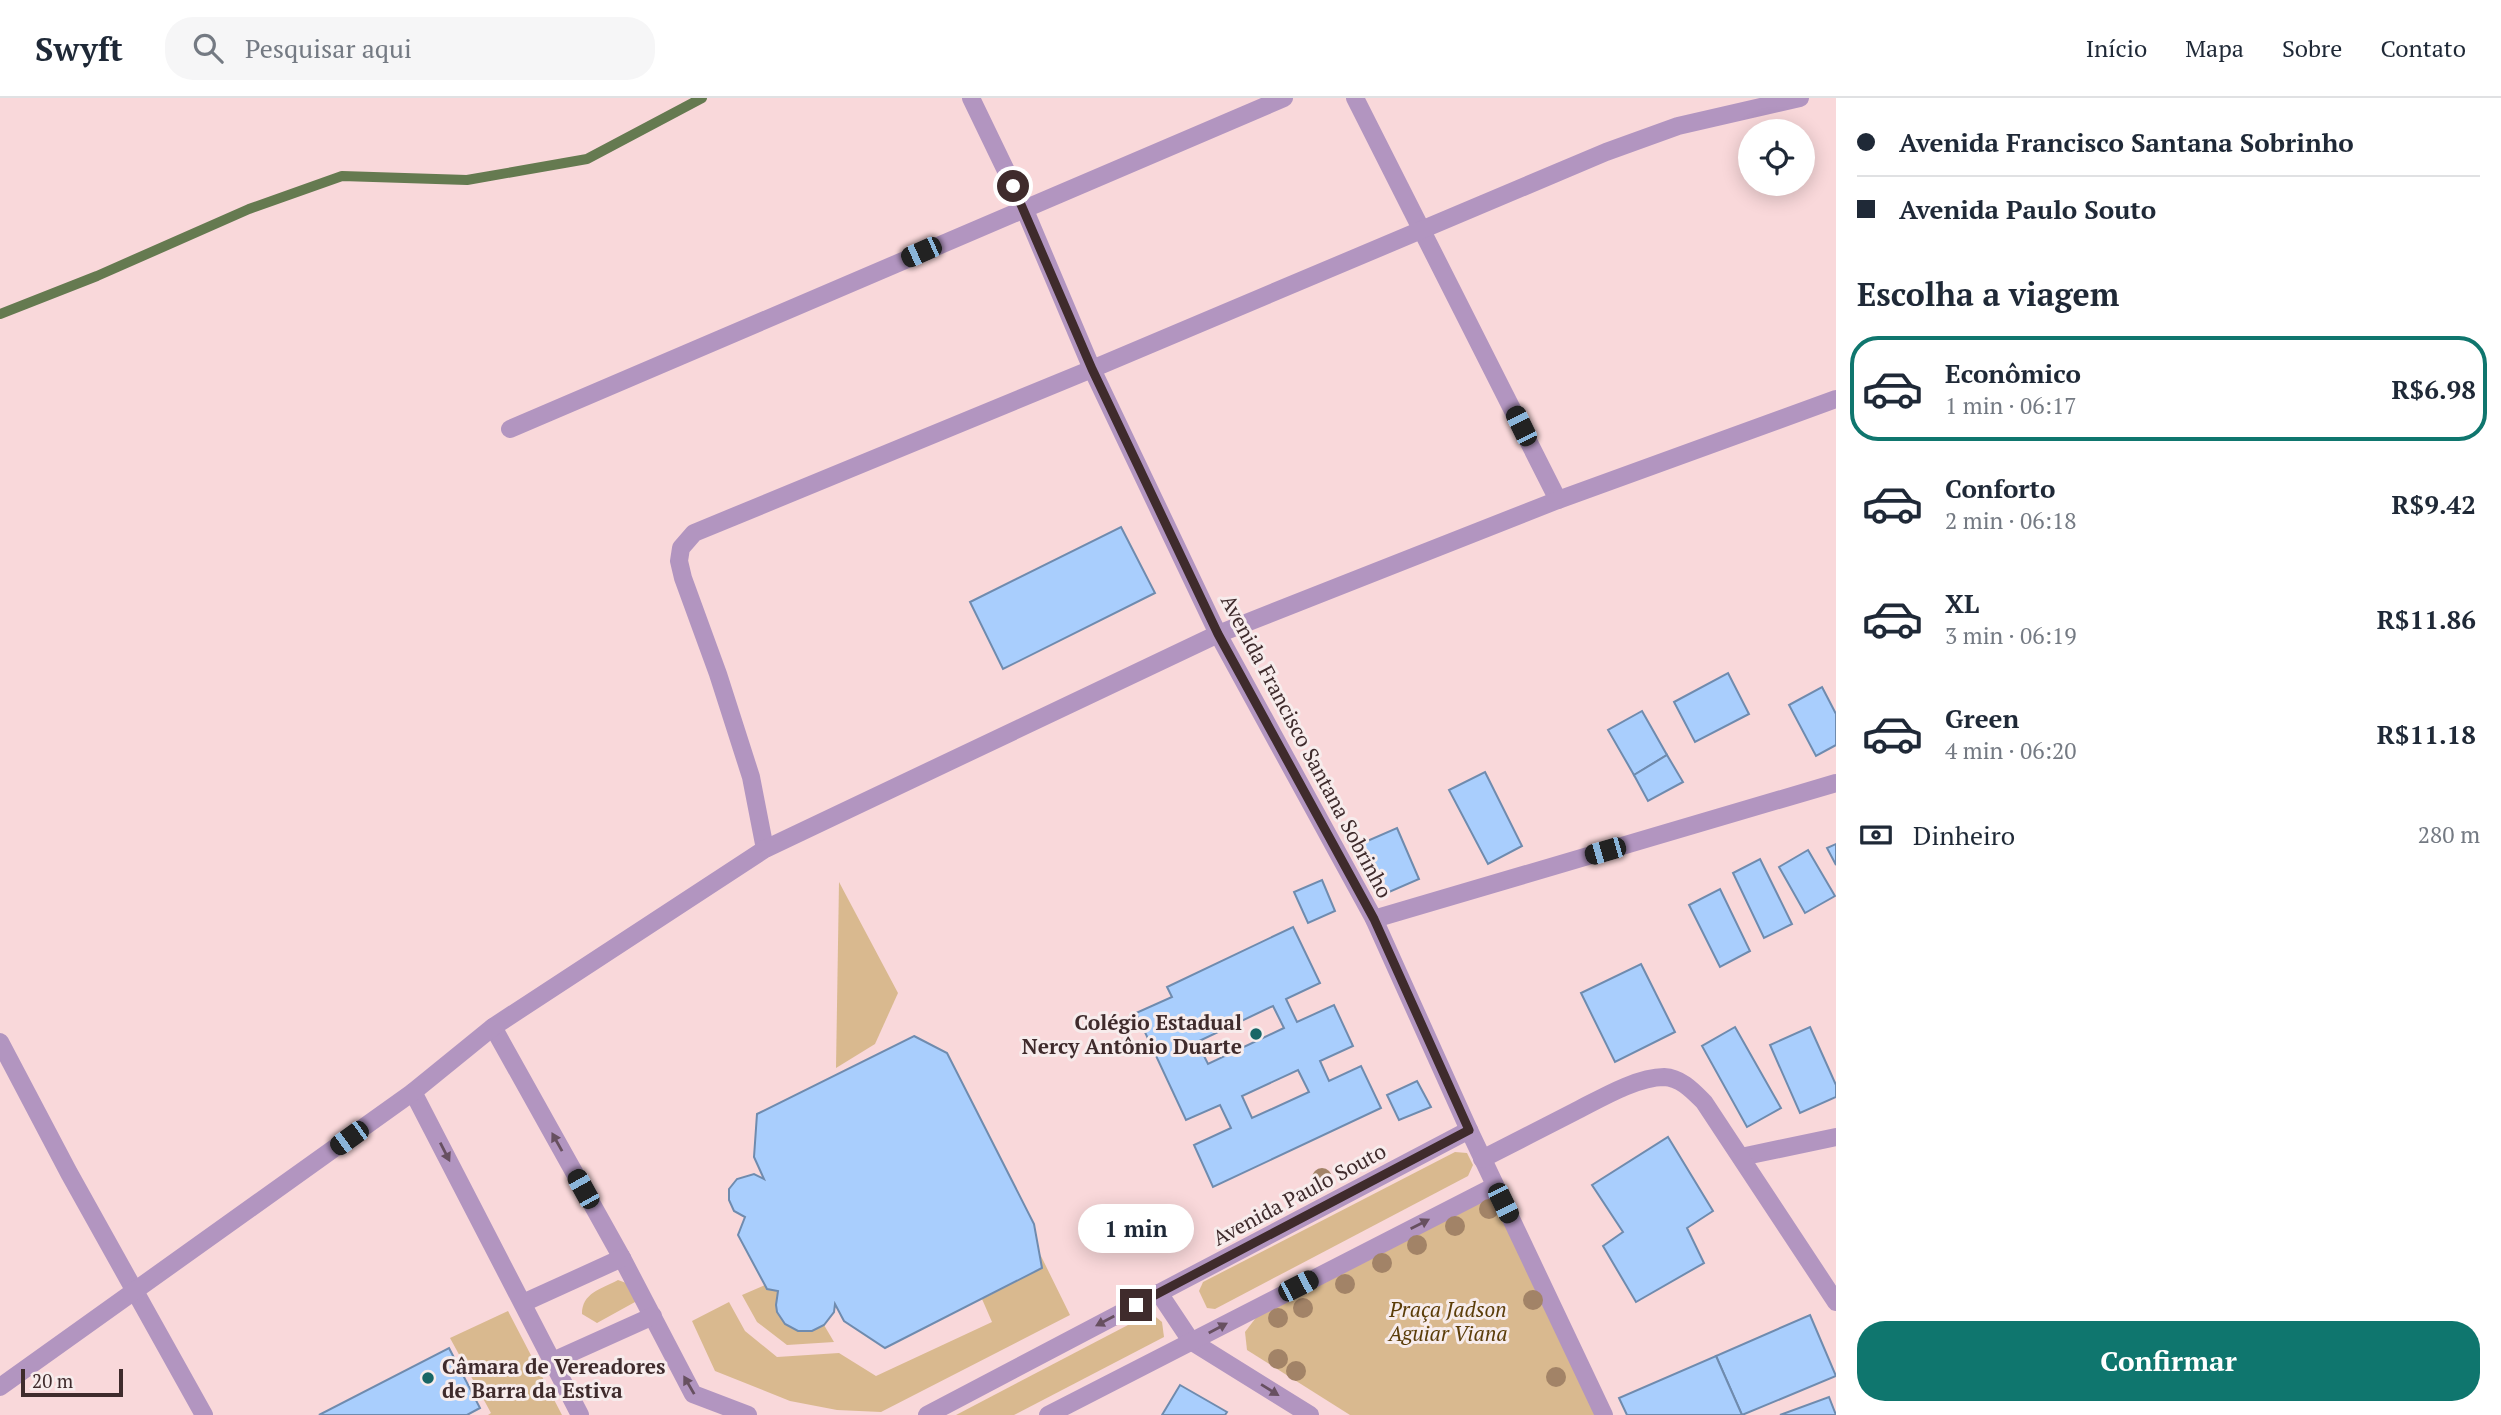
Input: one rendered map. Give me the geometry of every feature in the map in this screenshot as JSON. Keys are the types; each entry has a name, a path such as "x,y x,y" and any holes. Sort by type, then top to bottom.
{"street":[{"name":"Avenida Francisco Santana Sobrinho","path":"971,98 1024,208 1092,369 1218,634 1374,919 1482,1159 1604,1415"},
{"path":"510,429 1284,98"},
{"path":"1355,98 1558,500"},
{"path":"765,849 751,777 679,561 681,548 694,533 1606,152 1678,126 1800,98"},
{"path":"0,1387 413,1092 493,1027 765,849 1218,634 1558,500 1836,398"},
{"path":"1374,919 1836,783"},
{"path":"493,1027 622,1258 693,1394 748,1415"},
{"path":"0,1042 204,1415"},
{"path":"1482,1159 1606,1096 1646,1080 1665,1077 1688,1085 1704,1102 1836,1302"},
{"path":"413,1092 580,1415"},
{"name":"Avenida Paulo Souto","path":"927,1415 1469,1130"},
{"path":"1741,1157 1836,1137"},
{"path":"1048,1415 1495,1186"},
{"path":"523,1303 622,1258"},
{"path":"1159,1293 1191,1341 1310,1415"},
{"path":"553,1361 653,1317"}],"green space":[{"path":"839,882 898,993 875,1044 836,1068"},
{"path":"1455,1152 1467,1153 1473,1165 1468,1176 1215,1309 1207,1308 1199,1291 1203,1282"},
{"name":"Praça Jadson Aguiar Viana","path":"1493,1195 1596,1415 1350,1415 1247,1350 1245,1332 1258,1315"},
{"path":"1040,1254 1070,1315 881,1412 837,1410 790,1401 715,1371 692,1321 729,1302 745,1331 777,1357 839,1353 876,1376 992,1322 982,1299 1042,1268"},
{"path":"618,1280 629,1284 636,1296 635,1302 597,1323 582,1314 589,1296"},
{"path":"765,1285 767,1289 778,1291 778,1311 788,1326 805,1331 824,1325 834,1342 787,1345 757,1322 742,1295"},
{"path":"508,1311 562,1415 488,1415 491,1413 450,1338"},
{"path":"1151,1313 1162,1322 1164,1337 1014,1415 956,1415"}],"building":[{"path":"1121,527 1155,593 1003,669 970,602"},
{"path":"1728,673 1749,714 1695,742 1674,702"},
{"path":"1822,687 1836,714 1836,745 1816,756 1789,705"},
{"path":"1642,711 1667,755 1634,775 1608,730"},
{"path":"1667,755 1683,782 1648,801 1634,775"},
{"path":"1485,772 1522,846 1488,864 1449,790"},
{"path":"1397,828 1419,879 1380,896 1358,845"},
{"path":"1836,844 1836,865 1827,848"},
{"path":"1808,850 1835,896 1805,913 1779,867"},
{"path":"1760,859 1792,924 1764,938 1733,873"},
{"path":"1322,880 1335,911 1308,923 1294,892"},
{"path":"1720,889 1750,951 1720,967 1689,905"},
{"path":"1293,927 1320,983 1286,999 1297,1022 1334,1005 1353,1046 1320,1061 1329,1081 1361,1066 1381,1108 1213,1187 1194,1145 1231,1128 1220,1105 1186,1120 1136,1013 1172,997 1167,987","holes":["1273,1006 1284,1028 1208,1064 1197,1042","1298,1070 1309,1092 1252,1118 1242,1096"]},
{"path":"1641,964 1675,1032 1615,1062 1581,993"},
{"path":"1735,1027 1781,1108 1747,1127 1702,1046"},
{"path":"1810,1027 1836,1085 1836,1097 1800,1113 1770,1045"},
{"path":"914,1036 947,1053 1034,1224 1042,1268 885,1348 844,1321 835,1304 834,1312 824,1325 812,1331 798,1331 785,1324 777,1312 778,1291 767,1289 738,1235 745,1217 734,1211 729,1200 729,1189 737,1179 754,1174 764,1179 754,1157 757,1114"},
{"path":"1417,1081 1431,1107 1399,1120 1387,1095"},
{"path":"1668,1137 1713,1211 1687,1228 1704,1263 1636,1302 1603,1246 1623,1232 1592,1185"},
{"path":"1810,1315 1836,1376 1742,1415 1716,1356"},
{"name":"Câmara de Vereadores de Barra da Estiva","path":"449,1348 480,1408 467,1415 319,1415"},
{"path":"1716,1356 1742,1415 1627,1415 1619,1398"},
{"path":"1180,1385 1227,1412 1225,1415 1162,1415"},
{"path":"1829,1397 1836,1415 1780,1415"}],"waterway":[{"path":"0,314 97,276 249,209 342,176 467,180 587,159 702,98"}],"place":[{"name":"Colégio Estadual Nercy Antônio Duarte","path":"1256,1034"},
{"name":"Câmara de Vereadores de Barra da Estiva","path":"428,1378"}],"route":[{"path":"1013,186 1092,369 1218,634 1374,919 1469,1130 1136,1305"}]}
